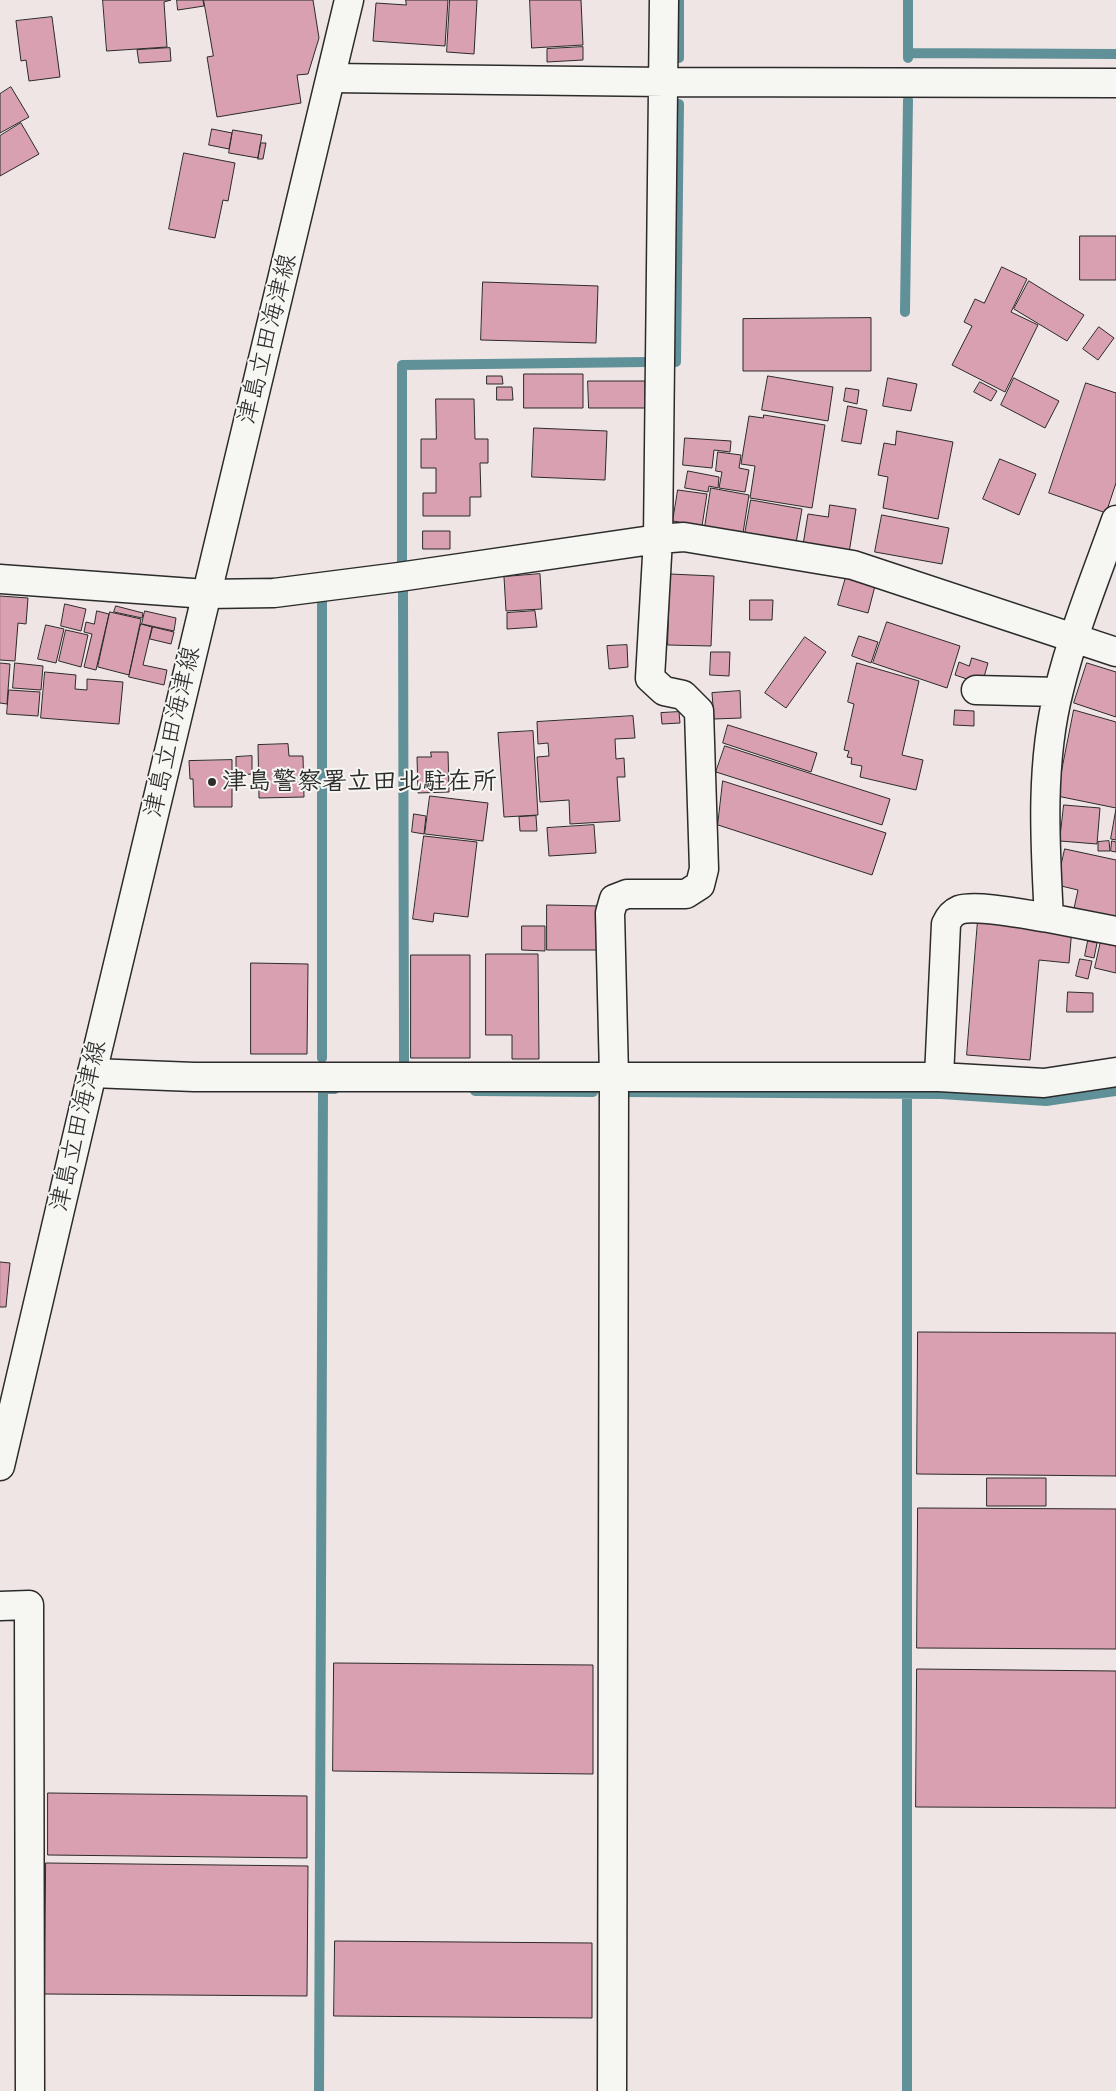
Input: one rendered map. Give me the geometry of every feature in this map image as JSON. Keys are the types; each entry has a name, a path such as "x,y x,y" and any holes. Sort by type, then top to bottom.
{"street":[{"name":"津島立田海津線","path":"0,1462 349,0"},
{"path":"612,2091 614,1076 610,913 614,899 627,894 686,894 700,885 704,869 699,711 683,695 664,691 650,678 658,539 664,0"},
{"path":"331,78 664,82 1116,83"},
{"path":"1049,918 1044,828 1051,738 1058,692 1074,636 1116,520"},
{"path":"0,579 206,594 274,593 658,539 684,537 853,565 1074,636 1116,652"},
{"path":"976,690 1058,692"},
{"path":"939,1077 946,924 950,915 960,910 979,909 1049,918 1116,931"},
{"path":"92,1073 194,1077 939,1077 1044,1083 1116,1072"},
{"path":"0,1606 29,1605 30,2091"}],"building":[{"path":"103,0 171,0 164,2 167,47 107,51"},
{"path":"177,0 203,0 204,6 178,10"},
{"path":"204,0 313,0 319,38 308,74 297,75 301,103 217,117 207,57 213,56"},
{"path":"406,0 448,0 445,46 373,41 376,3 406,5"},
{"path":"450,0 477,0 474,54 447,52"},
{"path":"530,0 581,0 583,45 532,48"},
{"path":"52,17 60,77 29,81 26,60 21,61 16,21"},
{"path":"583,47 583,60 547,62 547,49"},
{"path":"170,48 171,61 139,63 137,50"},
{"path":"11,87 29,117 0,133 0,94"},
{"path":"21,123 39,154 0,176 0,136"},
{"path":"212,129 232,133 229,149 209,145"},
{"path":"233,130 262,135 258,158 229,153"},
{"path":"261,143 266,143 263,159 258,159"},
{"path":"184,153 235,163 228,201 223,200 215,238 169,229"},
{"path":"1080,236 1116,236 1116,280 1080,280"},
{"path":"1002,267 1027,279 1011,312 1038,325 1005,392 952,365 972,326 964,322 975,299 984,303"},
{"path":"1029,281 1084,315 1067,341 1014,309"},
{"path":"483,282 598,286 596,343 481,340"},
{"path":"871,318 871,371 743,371 743,319"},
{"path":"1099,327 1114,338 1098,360 1083,349"},
{"path":"524,374 583,374 583,408 524,408"},
{"path":"487,376 502,376 503,384 487,384"},
{"path":"768,376 833,387 828,421 762,410"},
{"path":"888,378 917,384 911,411 883,406"},
{"path":"1014,378 1059,401 1045,428 1001,405"},
{"path":"588,381 645,381 645,408 589,408"},
{"path":"980,382 997,391 991,401 974,392"},
{"path":"1086,383 1116,393 1116,483 1106,513 1049,493"},
{"path":"497,387 512,387 513,400 497,400"},
{"path":"846,388 859,390 857,404 844,401"},
{"path":"436,399 474,399 475,439 488,439 488,463 480,463 481,497 470,497 470,516 423,516 423,493 436,493 436,468 421,468 421,439 436,439"},
{"path":"848,406 867,410 861,444 842,441"},
{"path":"764,415 825,425 812,508 750,498 755,466 741,464 749,416 763,418"},
{"path":"534,428 607,431 605,480 532,477"},
{"path":"897,431 953,442 938,519 883,508 888,477 878,475 884,443 895,445"},
{"path":"685,438 731,441 730,452 714,450 712,468 683,465"},
{"path":"718,452 741,455 739,468 749,470 745,492 719,488 722,472 716,471"},
{"path":"1000,459 1036,474 1019,515 983,499"},
{"path":"688,471 719,477 718,488 709,486 708,492 685,488"},
{"path":"711,488 749,495 743,533 705,527"},
{"path":"678,490 707,494 702,526 673,521"},
{"path":"751,500 802,509 796,543 745,534"},
{"path":"830,505 856,509 849,553 803,545 808,514 828,517"},
{"path":"882,515 949,528 942,564 875,552"},
{"path":"423,531 450,531 450,549 423,549"},
{"path":"540,574 542,609 506,611 504,577"},
{"path":"670,574 714,576 711,646 668,645"},
{"path":"846,577 875,586 868,613 838,605"},
{"path":"0,596 28,598 26,624 18,623 15,661 0,660"},
{"path":"750,600 773,600 772,620 750,620"},
{"path":"65,604 86,609 81,631 61,626"},
{"path":"116,606 143,613 142,618 114,612"},
{"path":"97,611 109,614 96,670 84,667 92,634 84,632 86,622 94,624"},
{"path":"145,611 176,618 174,631 142,624"},
{"path":"535,611 537,627 507,629 507,613"},
{"path":"110,612 141,619 129,675 98,667"},
{"path":"887,622 960,646 947,688 873,663"},
{"path":"141,624 152,627 143,665 167,670 164,685 129,677"},
{"path":"46,625 64,629 56,663 38,659"},
{"path":"153,627 174,632 171,644 150,639"},
{"path":"66,630 88,635 81,667 59,661"},
{"path":"859,636 878,642 871,663 852,656"},
{"path":"805,637 826,652 786,708 765,693"},
{"path":"627,645 628,667 609,669 607,646"},
{"path":"711,652 730,652 729,676 710,675"},
{"path":"972,658 988,663 982,684 955,675 959,662 969,666"},
{"path":"0,663 10,664 7,704 0,703"},
{"path":"15,663 43,666 41,690 13,688"},
{"path":"857,663 919,681 902,755 923,760 916,790 860,777 862,766 851,764 852,758 847,757 849,751 844,750 854,704 848,702"},
{"path":"1087,663 1116,672 1116,717 1074,703"},
{"path":"45,672 76,675 75,689 87,690 87,679 123,682 119,724 41,718"},
{"path":"9,690 40,692 38,716 7,714"},
{"path":"740,691 741,718 714,719 712,693"},
{"path":"955,710 974,711 974,726 954,725"},
{"path":"1074,710 1116,722 1116,808 1057,796"},
{"path":"679,712 680,723 662,724 661,713"},
{"path":"633,716 635,738 615,739 616,759 624,758 625,777 617,777 620,821 570,824 569,800 540,802 537,757 549,756 548,743 538,744 537,722"},
{"path":"728,725 817,753 811,772 723,743"},
{"path":"533,731 538,815 504,817 498,733"},
{"path":"288,744 289,756 303,756 304,797 259,798 258,745"},
{"path":"725,746 890,799 882,825 716,772"},
{"path":"431,752 448,752 449,792 418,793 417,757 431,757"},
{"path":"252,756 252,774 236,775 236,757"},
{"path":"232,760 232,807 194,807 193,779 190,779 189,761"},
{"path":"723,781 886,833 872,875 718,825"},
{"path":"430,796 488,803 483,841 425,834"},
{"path":"1064,805 1100,808 1097,844 1060,841"},
{"path":"1116,809 1116,840 1111,839"},
{"path":"414,814 426,816 424,834 412,832"},
{"path":"536,816 537,831 520,831 519,817"},
{"path":"594,825 596,853 549,856 547,828"},
{"path":"424,836 477,842 468,917 434,913 433,922 413,919"},
{"path":"1109,841 1110,851 1098,851 1098,842"},
{"path":"1112,841 1116,842 1116,852 1111,851"},
{"path":"1065,849 1116,860 1116,923 1073,913 1078,890 1057,885"},
{"path":"547,905 601,906 601,950 547,950"},
{"path":"978,920 1072,928 1069,963 1039,960 1030,1060 967,1055"},
{"path":"522,926 545,926 545,951 522,950"},
{"path":"1088,941 1097,943 1094,958 1085,956"},
{"path":"1101,941 1116,944 1116,973 1095,968"},
{"path":"486,954 538,954 539,1059 512,1059 512,1035 486,1035"},
{"path":"411,955 470,955 470,1058 411,1058"},
{"path":"1080,959 1092,961 1088,979 1076,976"},
{"path":"251,963 308,964 307,1054 251,1054"},
{"path":"1068,992 1093,993 1093,1012 1067,1012"},
{"path":"0,1262 10,1263 6,1307 0,1307"},
{"path":"918,1332 1116,1333 1116,1476 917,1474"},
{"path":"987,1478 1046,1478 1046,1506 987,1506"},
{"path":"918,1508 1116,1509 1116,1649 917,1648"},
{"path":"334,1663 593,1665 593,1774 333,1771"},
{"path":"917,1669 1116,1671 1116,1808 916,1807"},
{"path":"48,1793 307,1796 307,1858 48,1855"},
{"path":"46,1863 308,1866 307,1996 45,1994"},
{"path":"335,1941 592,1943 592,2018 334,2016"}],"waterway":[{"path":"679,0 679,58"},
{"path":"908,0 908,58"},
{"path":"908,53 1116,54"},
{"path":"905,312 908,100"},
{"path":"676,362 679,104"},
{"path":"402,564 402,365 647,362"},
{"path":"403,587 404,1061"},
{"path":"322,598 322,1058"},
{"path":"319,2091 323,1089 335,1089"},
{"path":"475,1091 593,1092"},
{"path":"622,1092 941,1094 1046,1101 1116,1091"},
{"path":"907,1094 907,2091"}],"place":[{"name":"津島警察署立田北駐在所","path":"212,782"}]}
